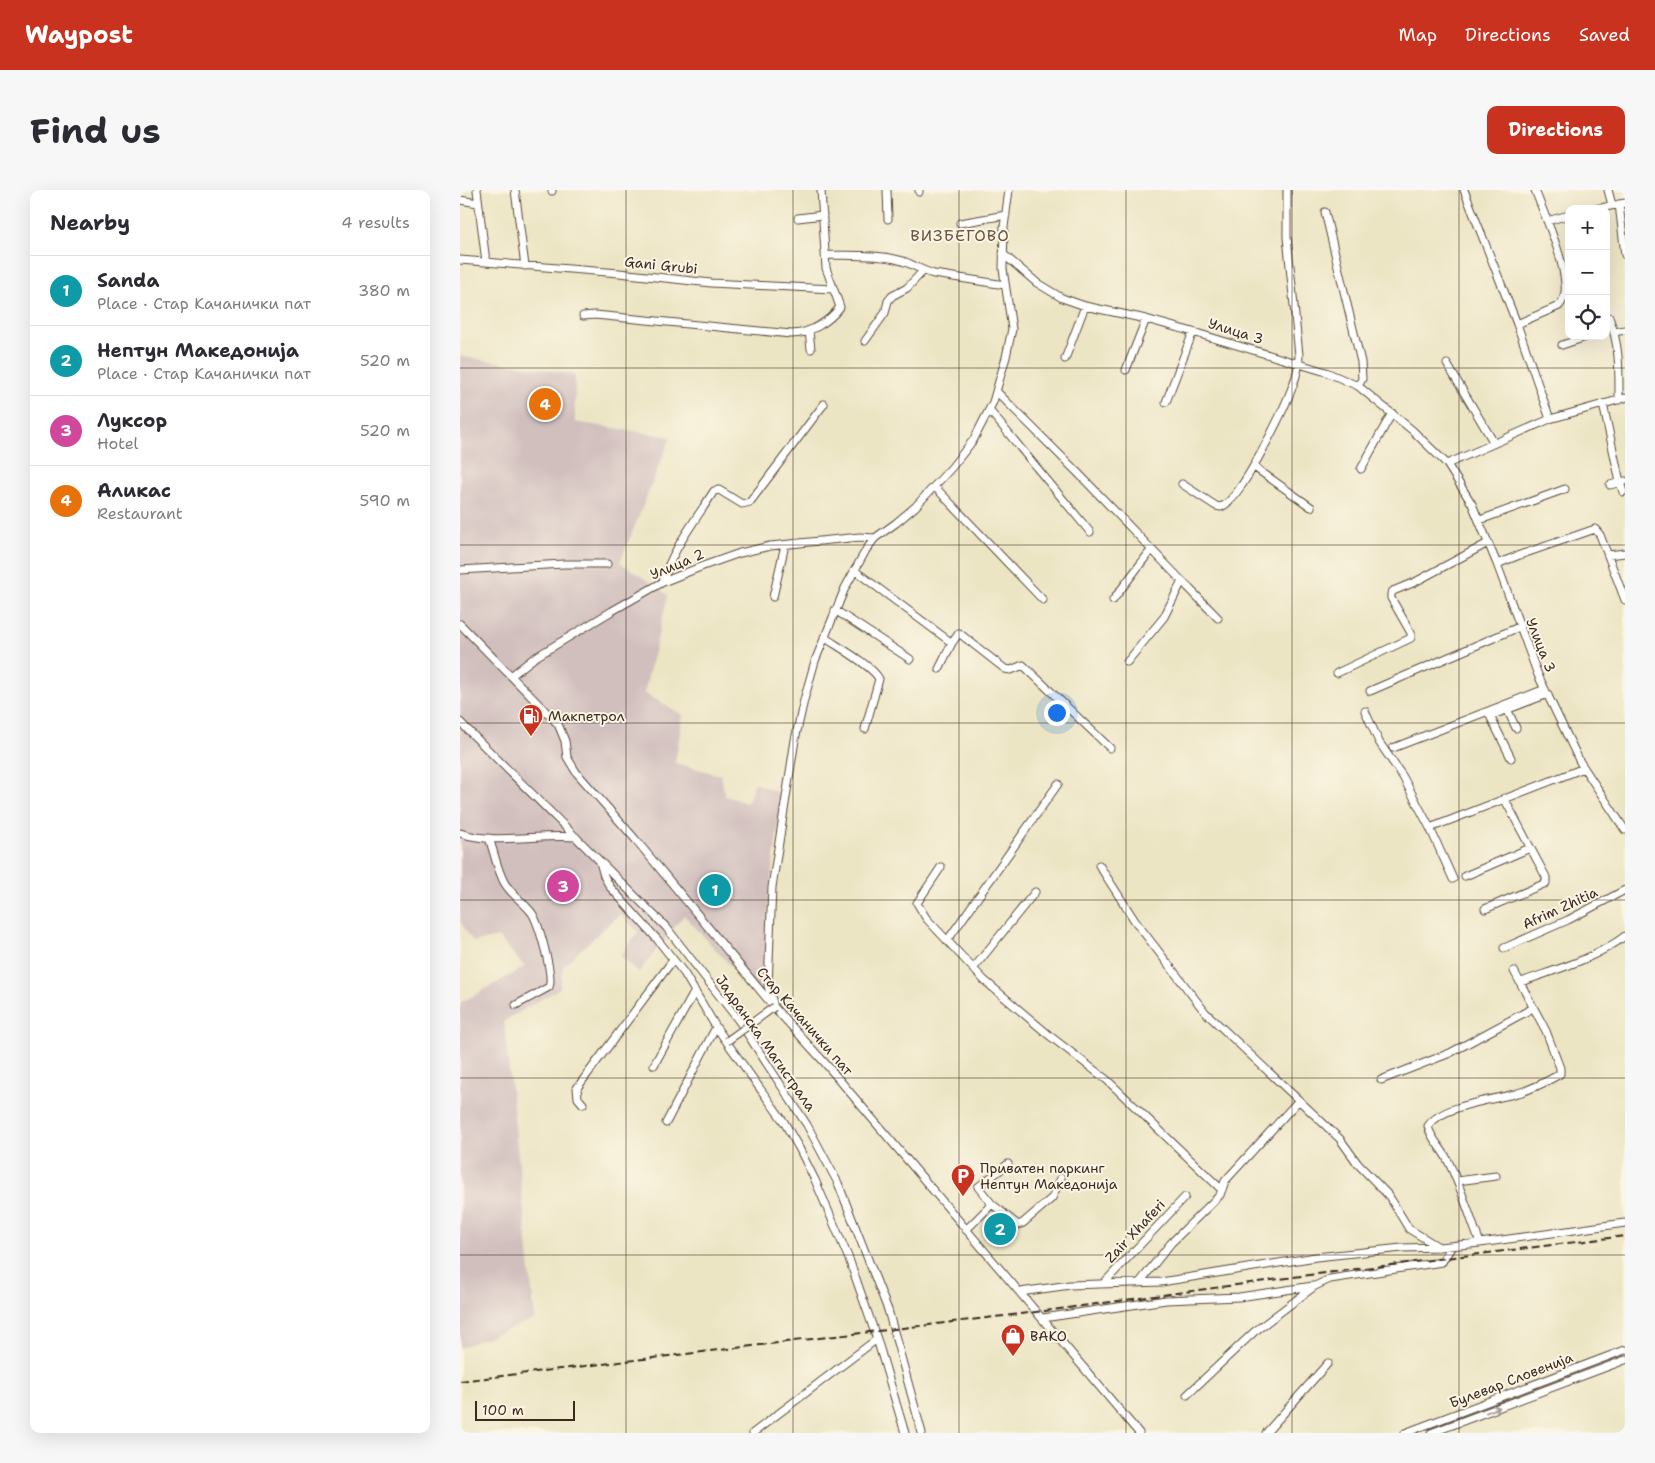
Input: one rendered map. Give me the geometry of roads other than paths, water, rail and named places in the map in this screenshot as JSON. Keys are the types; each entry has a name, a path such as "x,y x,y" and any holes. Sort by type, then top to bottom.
{"street":[{"path":"477,190 486,262"},
{"path":"515,190 525,266"},
{"path":"583,316 594,315 791,334 809,331 828,319 840,307 826,268 821,190"},
{"path":"888,190 888,218"},
{"path":"727,1041 774,1007 768,986 772,887 795,740 804,700 824,637 854,570 875,538 915,507 934,487 974,438 990,410 997,392 1012,328 1005,285 1003,254 1008,190"},
{"path":"1182,484 1216,506 1221,507 1230,502 1254,467 1293,385 1299,363 1286,237 1287,190"},
{"path":"1464,190 1516,324 1550,419"},
{"path":"1516,324 1555,308 1562,302 1566,286 1547,221 1535,190"},
{"path":"1608,190 1619,204 1624,255"},
{"path":"460,200 478,203"},
{"path":"1325,212 1360,362 1362,379 1358,386"},
{"path":"960,223 1006,214"},
{"path":"798,218 823,215"},
{"path":"1547,221 1565,216"},
{"name":"Улица 3","path":"1003,254 1046,290 1062,298 1085,306 1146,319 1193,332 1326,372 1358,386 1412,430 1447,464 1467,494 1480,520 1538,675 1584,768 1625,830"},
{"path":"825,255 888,258 908,263 923,271 1005,285"},
{"name":"Gani Grubi","path":"460,260 619,273 711,283 833,289"},
{"path":"865,341 885,313 888,301 892,296 907,288 923,271"},
{"path":"1065,359 1085,306"},
{"path":"1126,370 1146,319"},
{"path":"1447,464 1550,419 1622,399 1620,363 1611,331 1625,330"},
{"path":"809,331 812,349"},
{"path":"1166,402 1193,332"},
{"path":"1562,345 1578,340"},
{"path":"1447,364 1494,443"},
{"path":"997,392 1218,618"},
{"path":"663,582 666,571 678,548 714,491 719,490 742,504 750,502 824,404"},
{"path":"1603,404 1623,492"},
{"path":"990,410 1090,532"},
{"path":"1361,469 1392,414"},
{"path":"1254,467 1311,507"},
{"path":"1610,485 1622,481"},
{"path":"934,487 1043,600"},
{"path":"1480,520 1565,489"},
{"path":"1497,564 1595,530 1599,532 1625,600"},
{"name":"Улица 2","path":"511,676 534,658 566,638 663,582 740,553 770,546 860,536 875,538"},
{"path":"1337,673 1411,638 1411,633 1390,594 1392,591 1415,582 1488,543"},
{"path":"773,597 785,545"},
{"path":"1113,600 1152,550"},
{"path":"1608,555 1625,553"},
{"path":"460,570 564,564 607,564"},
{"path":"854,570 952,643"},
{"path":"1127,662 1164,617 1182,582"},
{"path":"836,610 910,659"},
{"name":"Стар Качанички пат","path":"460,624 558,724 565,741 567,757 576,772 636,840 774,1007 825,1063 1139,1433"},
{"path":"1370,691 1520,627"},
{"path":"939,669 952,643 960,633 1005,669 1011,670 1023,664 1110,748"},
{"path":"824,637 869,668 879,679 865,729"},
{"path":"1511,758 1490,716 1547,691"},
{"path":"1393,748 1547,691"},
{"path":"1507,709 1516,728"},
{"path":"1365,711 1379,742 1403,777 1430,828 1453,879"},
{"name":"Јадранска Магистрала","path":"460,722 666,927 739,1021 807,1125 838,1183 888,1310 905,1368"},
{"path":"1430,828 1584,768"},
{"path":"947,941 1058,784"},
{"path":"1484,909 1546,883 1546,877 1504,798"},
{"path":"460,833 489,838 576,837"},
{"path":"489,838 504,881 513,894 532,914 542,939 551,978 549,987 516,1005"},
{"path":"1465,876 1530,848"},
{"path":"600,862 610,887 673,960 695,990 716,1027 784,1122 815,1180 850,1259 877,1339 905,1433"},
{"path":"1099,865 1135,921 1205,1012 1340,1139 1358,1164 1389,1196 1409,1229 1440,1247"},
{"path":"941,867 917,903 926,918 984,980 1050,1036 1108,1080 1222,1190"},
{"name":"Afrim Zhitia","path":"1504,948 1568,920 1625,890"},
{"path":"973,969 1035,892"},
{"path":"1520,982 1579,962 1615,944 1625,936"},
{"path":"583,1104 578,1098 577,1088 673,960"},
{"path":"1480,1243 1447,1157 1429,1131 1428,1126 1431,1121 1449,1111 1538,1086 1560,1074 1560,1068 1548,1036 1514,971"},
{"path":"654,1065 695,990"},
{"path":"1381,1080 1450,1053 1533,1008"},
{"path":"666,1123 716,1027"},
{"path":"1140,1282 1172,1243 1220,1195 1225,1181 1299,1100"},
{"path":"1008,1164 978,1187 992,1204 1018,1225 1023,1223 1052,1198 1060,1178"},
{"path":"1457,1182 1496,1176"},
{"name":"Zair Xhaferi","path":"1104,1283 1185,1197"},
{"path":"966,1230 992,1204"},
{"path":"1020,1292 1070,1285 1161,1282 1316,1257 1402,1248 1480,1243 1625,1223"},
{"path":"1187,1395 1254,1332 1316,1286 1330,1279 1442,1262 1452,1246"},
{"path":"1043,1318 1166,1300 1239,1297 1316,1286"},
{"path":"753,1433 877,1339"},
{"name":"Булевар Словенија","path":"1405,1433 1625,1350"},
{"name":"Булевар Словенија","path":"1431,1433 1625,1360"},
{"path":"1266,1433 1328,1363"},
{"path":"905,1368 917,1433"},
{"path":"905,1368 922,1433"}],"railway":[{"path":"460,1381 1045,1311 1309,1275 1625,1236"}],"place":[{"name":"Аликас","path":"545,404"},
{"name":"Макпетрол","path":"531,737"},
{"name":"Луксор","path":"563,886"},
{"name":"Sanda","path":"715,890"},
{"name":"Приватен паркинг Нептун Македонија","path":"963,1197"},
{"name":"Нептун Македонија","path":"1000,1229"},
{"name":"BAKO","path":"1013,1357"}],"district":[{"name":"ВИЗБЕГОВО","path":"960,235"}]}
